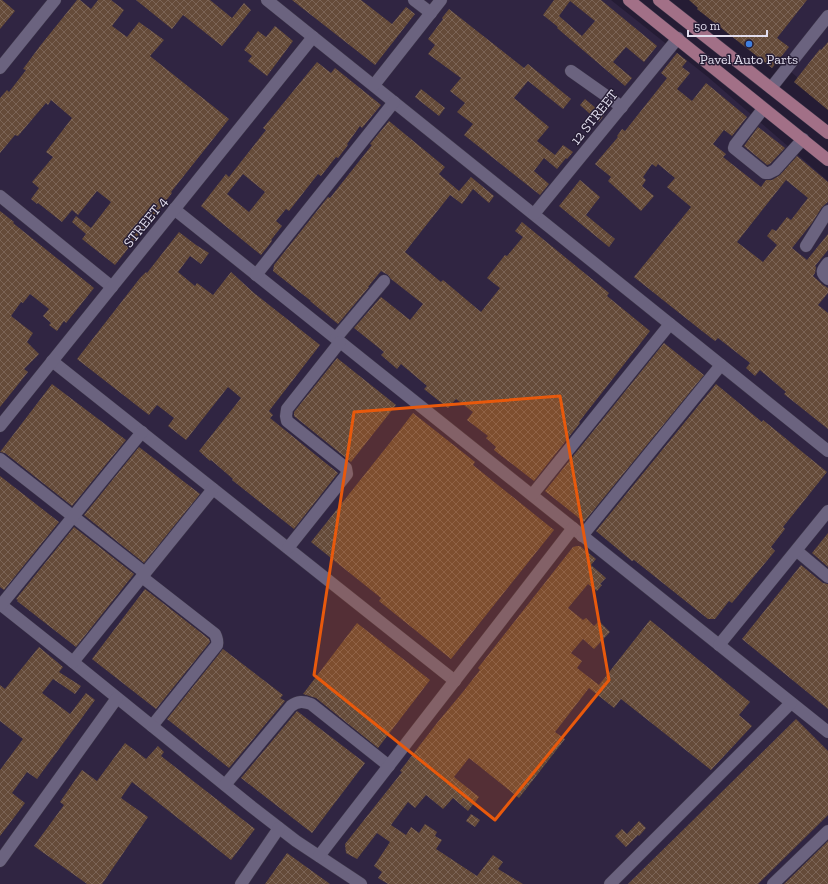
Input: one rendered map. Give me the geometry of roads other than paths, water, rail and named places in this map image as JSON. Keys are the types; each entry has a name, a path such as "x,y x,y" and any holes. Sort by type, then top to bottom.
{"main road":[{"path":"629,0 828,160"},
{"path":"659,0 828,133"}],"street":[{"path":"0,68 55,0"},
{"path":"268,0 828,451"},
{"path":"414,0 431,13"},
{"path":"374,85 441,0"},
{"path":"771,88 828,16"},
{"name":"STREET 4","path":"0,426 313,37"},
{"name":"12 STREET","path":"534,214 678,38"},
{"path":"571,71 622,107"},
{"path":"256,275 394,102"},
{"path":"763,109 734,148 765,173 775,170 803,139"},
{"path":"0,196 112,287"},
{"path":"174,209 828,732"},
{"path":"806,246 828,211"},
{"path":"828,263 822,271 824,276 828,279"},
{"path":"288,548 347,474 346,468 287,421 287,409 384,281"},
{"path":"532,495 670,324"},
{"path":"52,361 455,681"},
{"path":"319,856 455,681 578,532 721,365"},
{"path":"142,432 1,604 279,828 361,884"},
{"path":"0,459 144,575 217,637 217,645 152,726"},
{"path":"73,662 213,489"},
{"path":"719,645 828,511"},
{"path":"796,551 828,577"},
{"path":"0,860 117,698"},
{"path":"225,785 291,706 300,701 311,704 389,766"},
{"path":"610,884 791,703"},
{"path":"241,884 279,828"},
{"path":"774,884 828,831"}],"place":[{"name":"Pavel Auto Parts","path":"749,44"}]}
